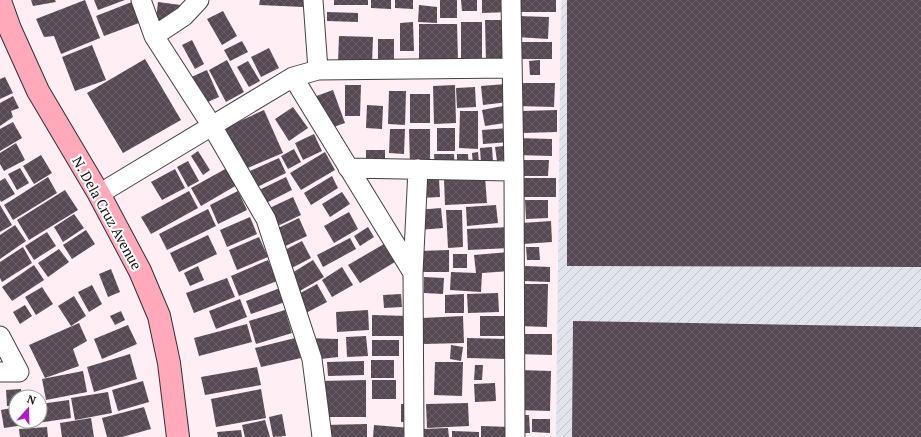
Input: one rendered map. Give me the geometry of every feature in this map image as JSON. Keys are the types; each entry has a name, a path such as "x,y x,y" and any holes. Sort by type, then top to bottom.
{"street":[{"path":"141,0 154,36 212,126 266,219 312,359 322,437"},
{"path":"154,36 184,16 199,0"},
{"path":"313,0 318,70"},
{"path":"511,0 514,171 515,437"},
{"name":"N. Dela Cruz Avenue","path":"0,1 10,29 38,91 99,194 140,271 159,316 169,363 178,437"},
{"path":"99,194 293,77 318,70 512,68"},
{"path":"293,77 413,274"},
{"path":"348,168 514,171"},
{"path":"414,437 413,274 418,169"},
{"path":"0,336 19,372 0,372"}],"shaded area":[{"path":"561,0 921,0 921,437 556,437"}],"building":[{"path":"31,0 55,0 56,2 33,6"},
{"path":"85,0 100,38 61,54 54,36 44,37 36,19"},
{"path":"94,0 125,0 98,10"},
{"path":"137,0 147,20 104,36 96,16"},
{"path":"260,0 304,0 303,7 259,5"},
{"path":"334,0 368,0 368,5 334,5"},
{"path":"371,0 391,0 391,9 371,8"},
{"path":"395,0 413,0 413,9 395,8"},
{"path":"440,0 457,0 457,18 440,18"},
{"path":"461,0 477,0 477,11 462,11"},
{"path":"482,0 511,0 511,12 482,13"},
{"path":"514,0 556,0 556,12 513,12"},
{"path":"567,0 921,0 921,267 567,266"},
{"path":"158,2 188,6 185,25 156,20"},
{"path":"419,5 437,7 437,23 418,22"},
{"path":"223,11 237,36 222,45 207,19"},
{"path":"327,12 358,13 358,22 327,21"},
{"path":"517,16 549,17 548,39 517,37"},
{"path":"485,20 508,20 509,61 486,62"},
{"path":"413,22 414,51 400,51 400,23"},
{"path":"461,22 482,22 482,61 461,61"},
{"path":"419,24 457,24 458,60 419,61"},
{"path":"339,36 373,37 372,64 338,63"},
{"path":"378,39 394,39 394,61 378,60"},
{"path":"192,40 204,64 195,69 182,45"},
{"path":"242,41 248,52 230,61 224,50"},
{"path":"518,42 552,42 552,59 517,59"},
{"path":"92,45 106,80 75,91 62,57"},
{"path":"269,48 279,68 261,77 251,57"},
{"path":"145,59 181,120 123,153 87,93"},
{"path":"227,60 244,92 226,102 209,70"},
{"path":"540,60 540,75 530,75 529,61"},
{"path":"248,61 260,81 249,87 237,67"},
{"path":"207,70 219,97 201,105 189,78"},
{"path":"5,77 13,93 0,99 0,79"},
{"path":"518,83 555,83 554,107 517,106"},
{"path":"506,84 508,102 483,105 481,86"},
{"path":"345,85 361,85 360,116 345,116"},
{"path":"455,85 456,123 434,124 433,86"},
{"path":"475,87 476,107 457,108 456,88"},
{"path":"333,90 345,123 322,131 311,98"},
{"path":"389,91 406,91 405,125 388,124"},
{"path":"410,94 430,94 430,123 410,123"},
{"path":"13,96 19,108 11,111 13,117 0,126 0,103"},
{"path":"367,105 383,106 382,129 366,128"},
{"path":"503,106 505,123 485,126 482,110"},
{"path":"293,107 308,128 289,141 275,119"},
{"path":"264,110 283,153 236,173 218,131"},
{"path":"557,110 557,132 523,133 522,111"},
{"path":"460,111 478,111 478,149 459,148"},
{"path":"13,122 22,138 0,151 0,129"},
{"path":"437,128 455,128 455,151 437,151"},
{"path":"509,128 510,142 483,144 482,130"},
{"path":"390,129 405,129 404,154 389,153"},
{"path":"409,129 430,129 430,164 410,164"},
{"path":"314,134 322,151 303,160 295,143"},
{"path":"516,138 552,139 552,156 516,155"},
{"path":"16,143 25,160 4,171 0,164 0,153"},
{"path":"511,145 512,158 497,161 495,147"},
{"path":"492,147 493,162 481,163 480,148"},
{"path":"294,149 301,162 288,169 281,156"},
{"path":"366,150 385,150 385,175 366,174"},
{"path":"198,151 210,170 203,175 191,156"},
{"path":"325,152 335,170 301,190 290,173"},
{"path":"478,152 479,163 473,164 472,153"},
{"path":"434,154 454,154 455,171 435,172"},
{"path":"457,154 468,154 469,170 457,171"},
{"path":"41,155 52,173 34,184 23,166"},
{"path":"279,158 286,173 249,191 241,175"},
{"path":"515,160 549,160 548,176 515,176"},
{"path":"188,161 199,181 188,187 177,167"},
{"path":"20,168 29,183 17,190 8,174"},
{"path":"227,168 237,185 201,206 191,188"},
{"path":"175,169 185,188 162,200 151,182"},
{"path":"332,176 338,188 311,205 304,193"},
{"path":"48,177 57,193 13,220 4,205"},
{"path":"286,177 292,190 256,208 249,195"},
{"path":"485,177 487,203 445,205 444,179"},
{"path":"5,178 15,194 1,202 0,181"},
{"path":"514,178 556,178 556,197 513,197"},
{"path":"439,179 440,197 419,198 418,180"},
{"path":"65,190 78,210 29,240 17,220"},
{"path":"189,191 198,208 151,234 141,217"},
{"path":"238,191 247,210 218,224 210,205"},
{"path":"342,192 350,204 330,217 322,204"},
{"path":"293,197 301,215 269,230 261,212"},
{"path":"525,200 548,200 548,218 526,219"},
{"path":"0,205 12,225 0,232"},
{"path":"496,205 498,223 467,226 466,207"},
{"path":"441,208 443,228 419,230 417,210"},
{"path":"208,209 216,226 167,250 159,234"},
{"path":"446,210 462,210 463,247 448,248"},
{"path":"349,212 358,229 334,243 324,226"},
{"path":"74,214 84,228 63,242 54,227"},
{"path":"250,217 257,234 227,247 220,230"},
{"path":"299,218 307,236 281,248 274,230"},
{"path":"551,221 552,242 523,244 522,223"},
{"path":"15,225 26,241 0,259 0,235"},
{"path":"368,227 374,237 360,246 354,236"},
{"path":"510,227 511,248 468,250 467,229"},
{"path":"86,230 95,244 72,259 63,245"},
{"path":"47,232 56,246 34,260 25,246"},
{"path":"208,235 217,254 179,272 170,253"},
{"path":"259,237 268,257 237,270 229,250"},
{"path":"350,238 356,249 323,267 317,255"},
{"path":"302,241 311,258 288,270 279,253"},
{"path":"384,244 395,262 360,283 348,265"},
{"path":"23,247 32,263 2,282 0,278 0,262"},
{"path":"526,247 539,247 540,260 527,260"},
{"path":"59,249 69,262 48,277 38,263"},
{"path":"449,250 449,272 419,272 419,251"},
{"path":"509,252 511,271 482,273 481,292 450,290 451,272 476,273 474,255"},
{"path":"453,254 467,254 467,268 453,268"},
{"path":"268,260 277,281 239,296 231,276"},
{"path":"313,260 324,277 298,292 287,276"},
{"path":"34,265 44,280 12,301 2,287"},
{"path":"198,266 204,280 190,286 184,273"},
{"path":"525,266 550,267 550,282 524,281"},
{"path":"342,267 353,285 332,297 322,280"},
{"path":"111,269 120,292 108,297 99,274"},
{"path":"424,277 444,278 443,294 424,293"},
{"path":"227,278 235,297 194,313 186,293"},
{"path":"317,284 327,302 304,314 295,296"},
{"path":"520,284 548,284 547,327 519,326"},
{"path":"92,285 102,304 89,312 78,292"},
{"path":"42,287 53,304 36,315 25,297"},
{"path":"280,288 285,302 251,314 246,301"},
{"path":"498,293 499,312 468,313 467,294"},
{"path":"401,294 402,307 384,308 383,295"},
{"path":"464,294 464,313 445,313 445,295"},
{"path":"74,296 86,316 71,326 58,306"},
{"path":"240,299 247,317 216,329 209,311"},
{"path":"25,305 32,316 20,324 13,312"},
{"path":"285,310 292,333 256,344 249,321"},
{"path":"368,310 369,330 337,332 336,312"},
{"path":"121,311 125,320 115,325 110,316"},
{"path":"372,315 408,316 408,336 372,336"},
{"path":"463,316 464,343 423,344 422,318"},
{"path":"480,316 510,316 510,336 480,336"},
{"path":"573,321 921,327 921,437 572,437"},
{"path":"79,323 87,341 73,349 79,366 45,378 29,345"},
{"path":"247,324 252,342 199,356 194,338"},
{"path":"128,325 137,344 102,359 94,339"},
{"path":"517,334 552,334 552,355 517,354"},
{"path":"366,336 368,356 347,357 346,337"},
{"path":"295,338 301,358 261,367 255,348"},
{"path":"305,338 338,339 338,357 312,360"},
{"path":"467,338 507,339 506,359 467,358"},
{"path":"372,340 399,340 399,356 372,356"},
{"path":"451,345 463,347 461,361 450,359"},
{"path":"130,354 137,379 94,392 87,367"},
{"path":"371,360 394,360 394,378 371,378"},
{"path":"364,361 364,375 328,376 327,362"},
{"path":"435,362 463,362 462,396 434,395"},
{"path":"475,365 483,365 482,380 474,380"},
{"path":"257,367 261,385 205,395 201,377"},
{"path":"519,370 551,371 550,411 517,410"},
{"path":"83,371 87,392 48,400 48,389 44,389 42,379"},
{"path":"366,380 366,417 321,417 320,381"},
{"path":"372,380 396,380 396,399 372,399"},
{"path":"143,381 149,402 118,411 112,390"},
{"path":"495,383 496,401 475,402 474,384"},
{"path":"261,389 266,418 216,427 211,399"},
{"path":"6,390 8,390 7,406"},
{"path":"108,392 112,413 75,420 71,398"},
{"path":"69,400 71,418 48,421 48,403"},
{"path":"468,403 469,426 427,428 426,404"},
{"path":"401,404 411,404 412,422 401,422"},
{"path":"144,407 151,429 122,437 107,437 102,418"},
{"path":"8,409 8,427 4,428 1,410"},
{"path":"282,414 286,436 273,437 269,417"},
{"path":"519,415 529,415 530,433 520,433"},
{"path":"91,418 94,437 62,437 60,423"},
{"path":"532,419 550,419 550,433 532,432"},
{"path":"265,420 270,437 245,437 242,425"},
{"path":"367,424 367,437 324,437 324,425"},
{"path":"374,425 410,428 409,437 373,437"},
{"path":"481,426 511,427 511,437 481,437"},
{"path":"448,428 449,437 424,437 423,429"},
{"path":"19,429 47,429 48,437 20,437"},
{"path":"241,430 242,437 218,437 217,432"},
{"path":"452,431 479,432 479,437 452,437"}]}
